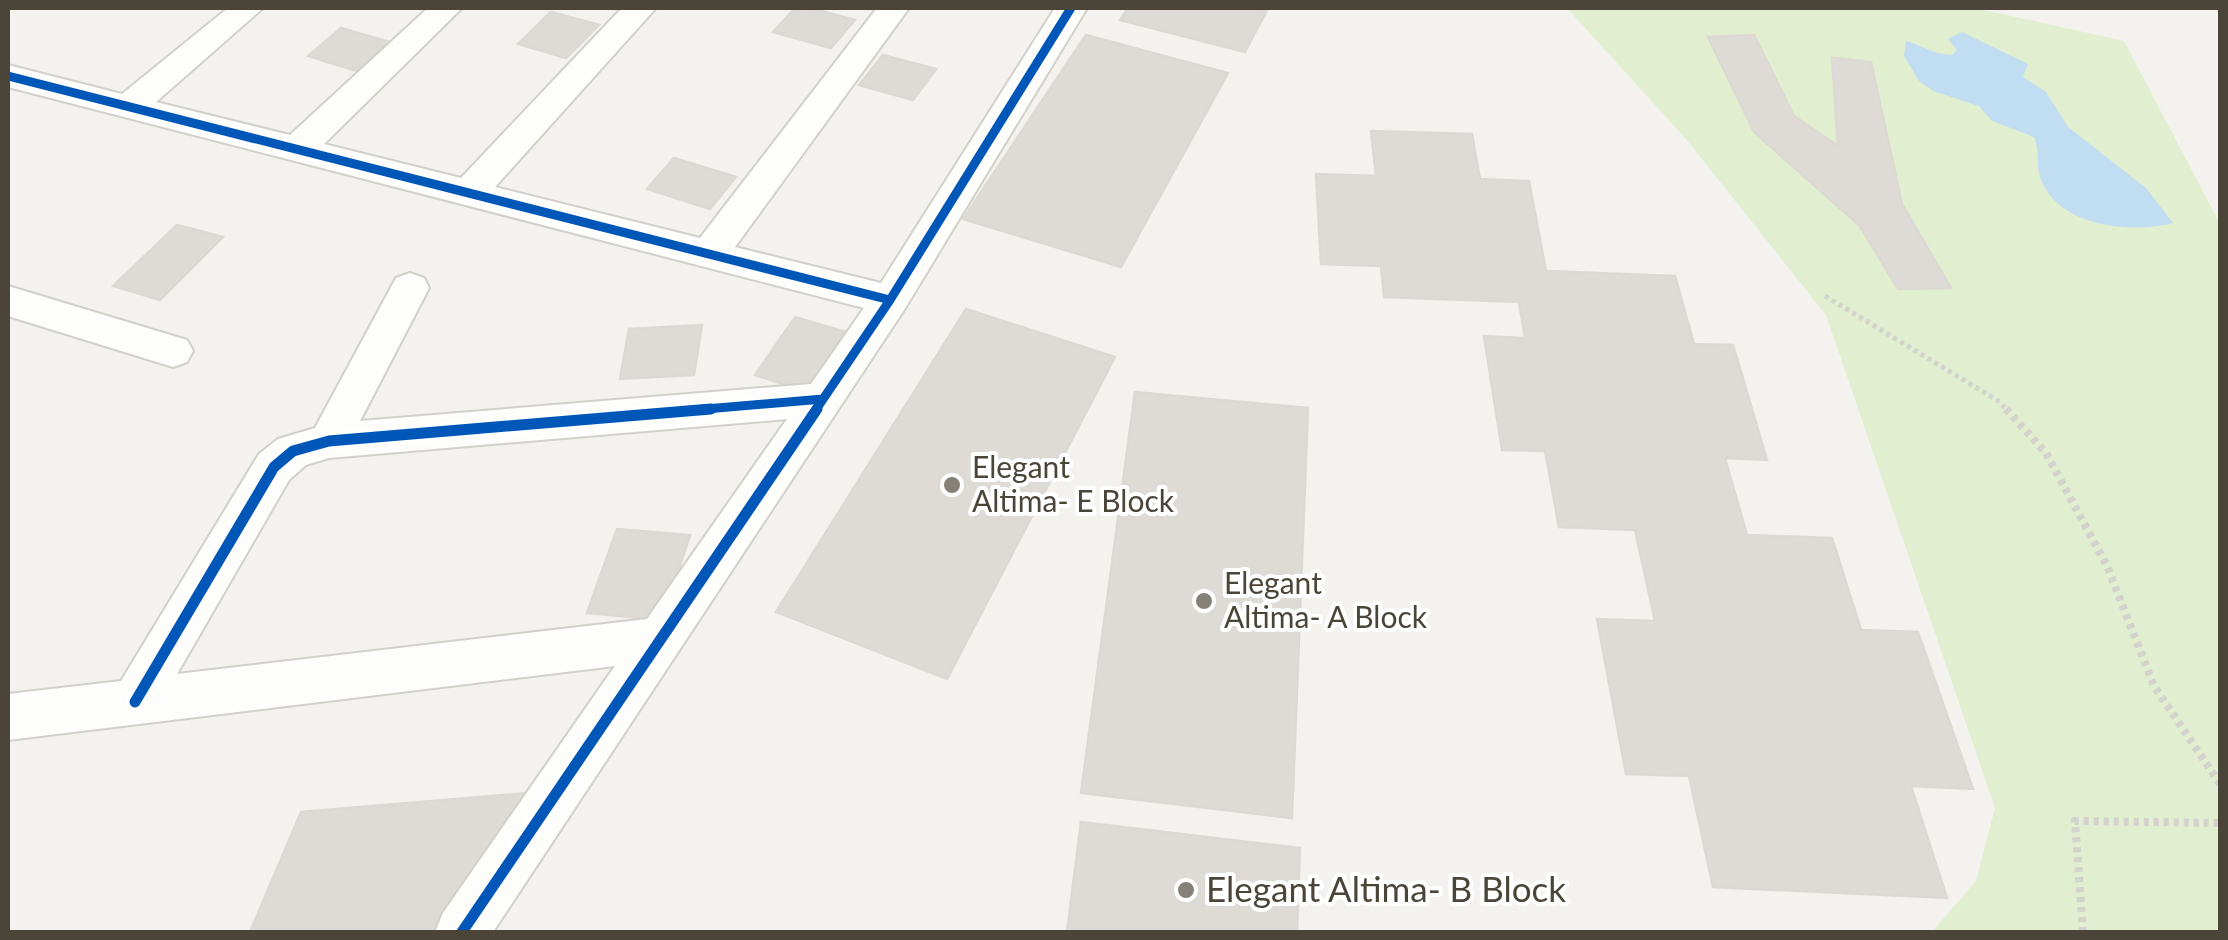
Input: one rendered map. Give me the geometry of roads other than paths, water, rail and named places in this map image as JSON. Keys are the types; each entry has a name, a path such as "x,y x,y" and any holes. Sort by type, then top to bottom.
{"street":[{"path":"128,107 247,8"},
{"path":"296,150 446,8"},
{"path":"468,193 640,8"},
{"path":"709,254 893,8"},
{"path":"462,932 890,300 1070,8"},
{"path":"8,76 890,300"},
{"path":"329,441 410,288"},
{"path":"8,302 173,350"},
{"path":"135,702 274,467 293,451 329,441 823,399"},
{"path":"8,717 659,639"}],"water":[{"path":"1962,32 2028,64 2023,77 2046,92 2068,127 2146,188 2173,223 2117,226 2078,216 2049,194 2040,177 2034,137 1992,121 1979,106 1933,91 1919,81 1904,56 1906,41 1952,55 1957,50 1948,39"}],"place":[{"name":"Elegant Altima- E Block","path":"952,485"},
{"name":"Elegant Altima- A Block","path":"1204,601"},
{"name":"Elegant Altima- B Block","path":"1186,890"}]}
